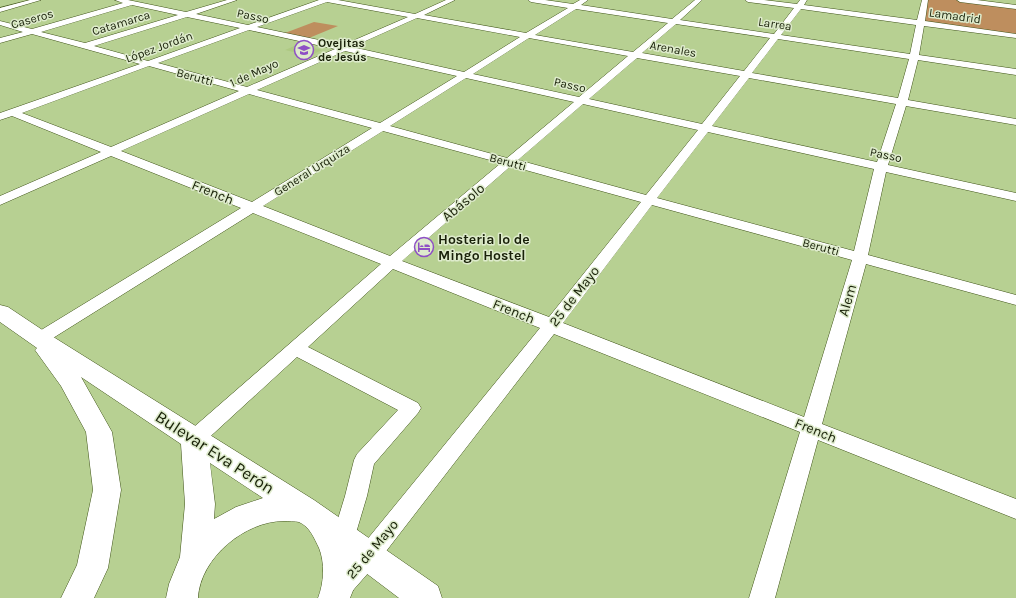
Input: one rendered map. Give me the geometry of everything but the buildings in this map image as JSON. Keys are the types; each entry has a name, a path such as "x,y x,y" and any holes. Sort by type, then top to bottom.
{"main road":[{"name":"Bulevar Eva Perón","path":"0,312 39,339 194,439 426,598"},
{"path":"39,339 70,380 99,432 106,490 92,568 77,598"},
{"path":"194,439 200,504 196,558"},
{"path":"180,596 196,558 208,543 230,524 246,516 271,509 336,536 336,593"}],"street":[{"path":"0,10 38,0"},
{"name":"Passo","path":"118,0 135,1 187,15 582,100 1016,197"},
{"name":"Catamarca","path":"84,46 234,0"},
{"name":"Arenales","path":"326,0 1016,122"},
{"name":"López Jordán","path":"6,115 326,0"},
{"name":"1 de Mayo","path":"0,201 452,0"},
{"name":"Larrea","path":"531,0 1016,72"},
{"name":"General Urquiza","path":"39,339 253,208 585,0"},
{"name":"Abásolo","path":"194,439 392,262 699,0"},
{"name":"Lamadrid","path":"748,0 801,3 920,23 1016,36"},
{"name":"Alem","path":"762,598 860,258 881,168 902,102 914,56 925,0"},
{"path":"960,0 1016,7"},
{"name":"Caseros","path":"0,41 135,1"},
{"name":"25 de Mayo","path":"336,536 552,325 801,3"},
{"name":"Berutti","path":"0,23 1016,300"},
{"name":"French","path":"6,115 111,151 1016,509"},
{"path":"296,349 411,408 364,460 356,496 336,536"}],"shaded area":[{"path":"925,0 960,0 1016,7 1016,36 920,23"},
{"path":"314,22 338,26 309,38 285,33"},
{"name":"Ovejitas de Jesús","path":"299,44 322,50 310,56 285,50"}],"place":[{"name":"Ovejitas de Jesús","path":"304,50"},
{"name":"Hosteria lo de Mingo Hostel","path":"424,247"}]}
